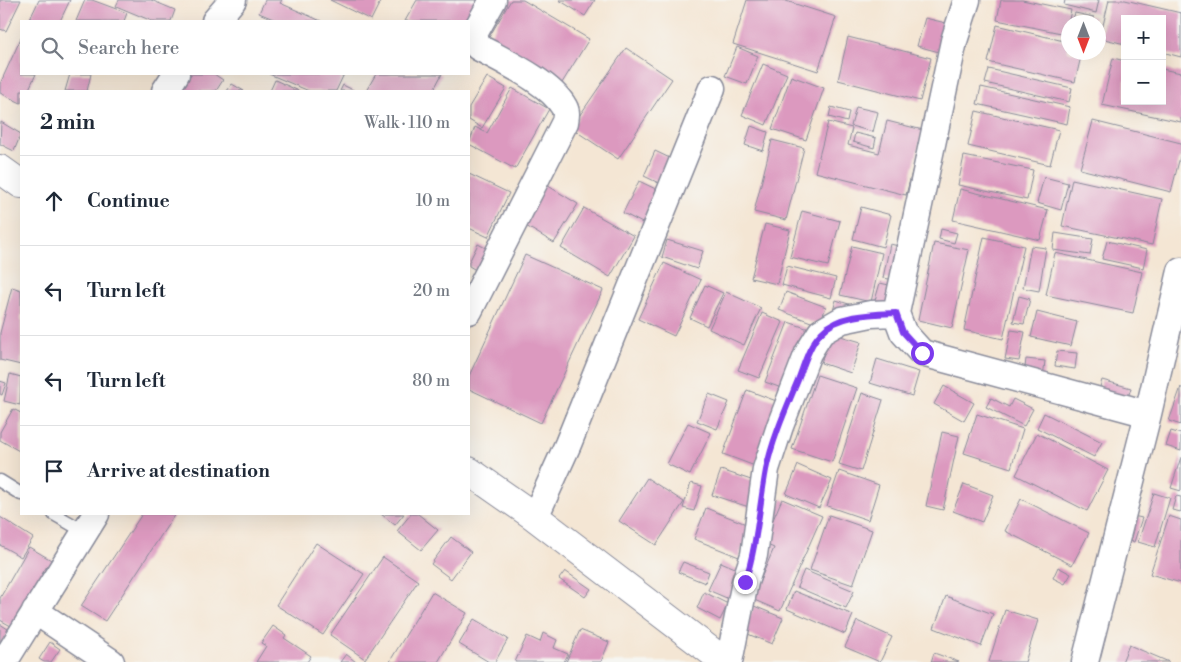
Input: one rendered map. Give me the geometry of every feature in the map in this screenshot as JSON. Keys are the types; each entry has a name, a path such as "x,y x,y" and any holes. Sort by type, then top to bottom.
{"main road":[{"path":"0,169 20,183"},
{"path":"470,472 535,517 725,662"}],"street":[{"path":"216,20 233,0"},
{"path":"470,309 565,122 567,114 564,106 544,85 478,47 474,42 474,34 493,0"},
{"path":"967,0 954,41 896,313 903,332 922,353 1148,414"},
{"path":"166,90 175,75"},
{"path":"535,517 568,444 712,88"},
{"path":"1086,662 1148,414 1181,271"},
{"path":"729,662 745,582 754,555 766,469 808,353 821,332 842,320 871,314 896,313"},
{"path":"4,662 90,523"},
{"path":"35,611 111,662"}],"lane":[{"path":"0,481 20,493"},
{"path":"58,515 90,523"}],"building":[{"path":"0,0 21,0 6,31 0,29"},
{"path":"39,0 70,0 60,20 29,20"},
{"path":"85,0 92,0 127,13 124,20 76,20"},
{"path":"119,0 151,0 175,10 171,20 150,20 116,6"},
{"path":"265,0 282,0 280,3 319,20 276,20 259,13"},
{"path":"330,0 381,0 371,20"},
{"path":"417,0 476,0 482,3 470,20 406,20"},
{"path":"511,0 523,0 589,39 562,83 488,39"},
{"path":"559,0 595,0 585,16"},
{"path":"747,0 783,0 836,17 818,71 733,44"},
{"path":"1001,0 1022,0 1071,10 1070,15 1061,15 1061,33 997,20"},
{"path":"1065,0 1099,0 1096,13 1064,5"},
{"path":"1109,0 1125,0 1181,13 1181,57 1166,53 1166,15 1121,15 1121,43 1106,39 1105,15"},
{"path":"925,18 946,23 939,52 917,46"},
{"path":"997,25 1061,40 1061,60 1080,60 1075,82 988,62"},
{"path":"848,37 931,58 920,101 838,80"},
{"path":"20,40 20,75 36,75 28,90 20,90 20,103 0,93 0,84"},
{"path":"737,47 758,56 747,84 725,76"},
{"path":"626,48 672,79 618,159 571,128"},
{"path":"1113,58 1121,60 1121,105 1166,105 1166,70 1181,73 1181,122 1102,105"},
{"path":"763,64 787,74 766,125 742,115"},
{"path":"989,69 1072,88 1069,102 985,83"},
{"path":"70,75 91,75 87,90 65,90"},
{"path":"190,75 216,75 223,80 217,90 180,90"},
{"path":"271,75 344,75 336,90 307,90"},
{"path":"375,75 441,75 434,90 367,90"},
{"path":"791,76 824,88 806,140 772,129"},
{"path":"487,77 506,88 482,128 470,121 470,105"},
{"path":"275,80 297,90 270,90"},
{"path":"232,84 242,90 228,90"},
{"path":"343,85 353,90 340,90"},
{"path":"981,87 1070,107 1067,124 977,104"},
{"path":"512,88 549,109 515,169 470,145 475,127 487,133"},
{"path":"831,107 849,112 847,122 829,117"},
{"path":"856,107 878,112 873,132 851,126"},
{"path":"976,111 1059,130 1050,165 968,146"},
{"path":"887,121 923,130 906,195 815,172 828,122 852,128 848,145 879,153"},
{"path":"1093,121 1181,143 1181,153 1171,192 1080,169"},
{"path":"1,122 20,133 14,151 0,144"},
{"path":"751,126 768,132 763,151 745,145"},
{"path":"855,133 876,138 874,148 853,142"},
{"path":"772,140 804,148 786,220 754,212"},
{"path":"655,151 676,161 665,186 644,176"},
{"path":"964,156 1033,170 1027,200 958,185"},
{"path":"470,174 509,193 488,237 470,228"},
{"path":"1044,177 1068,183 1061,210 1037,203"},
{"path":"1072,179 1162,199 1152,245 1062,226"},
{"path":"639,181 666,194 650,227 623,213"},
{"path":"545,184 578,204 554,243 521,223"},
{"path":"960,189 1048,210 1040,240 953,220"},
{"path":"861,207 891,215 883,247 853,239"},
{"path":"584,208 634,236 610,277 561,248"},
{"path":"802,211 840,221 828,266 790,257"},
{"path":"765,224 790,230 777,284 751,278"},
{"path":"941,229 957,233 954,243 939,239"},
{"path":"1055,233 1093,239 1090,255 1053,250"},
{"path":"984,237 1024,246 1003,339 964,330"},
{"path":"667,240 703,251 697,269 662,257"},
{"path":"1107,241 1147,250 1143,268 1102,259"},
{"path":"934,243 969,250 952,328 918,320"},
{"path":"478,244 495,253 484,275 470,267 470,260"},
{"path":"890,244 903,247 895,280 883,278"},
{"path":"852,246 882,253 871,302 840,295"},
{"path":"1031,246 1046,248 1039,291 1023,288"},
{"path":"1055,253 1142,272 1133,313 1046,295"},
{"path":"525,255 603,290 541,423 470,389 470,374"},
{"path":"664,263 701,280 674,336 638,319"},
{"path":"787,266 836,278 831,298 782,285"},
{"path":"880,283 893,286 886,311 873,307"},
{"path":"705,285 723,293 707,326 690,318"},
{"path":"12,287 20,290 20,365 0,360 0,333"},
{"path":"726,292 761,308 744,345 709,329"},
{"path":"786,292 826,307 819,325 779,310"},
{"path":"1019,296 1030,299 1024,324 1013,322"},
{"path":"836,300 852,305 833,311"},
{"path":"1037,312 1077,322 1071,346 1031,337"},
{"path":"762,313 783,322 759,378 738,370"},
{"path":"788,322 809,329 787,390 765,382"},
{"path":"1011,330 1025,332 1019,361 1005,359"},
{"path":"830,333 861,342 851,373 821,363"},
{"path":"1057,351 1077,353 1075,369 1055,366"},
{"path":"877,359 919,372 912,396 870,383"},
{"path":"1026,359 1045,361 1043,378 1024,376"},
{"path":"10,374 20,377 20,405 4,401"},
{"path":"817,375 857,388 832,462 792,449"},
{"path":"1102,380 1131,388 1125,406 1097,397"},
{"path":"0,381 6,383 2,395 0,394"},
{"path":"944,386 974,403 964,421 934,404"},
{"path":"1181,387 1181,425 1169,421"},
{"path":"747,390 779,402 755,466 723,454"},
{"path":"862,393 883,400 861,471 839,464"},
{"path":"709,394 729,402 717,429 697,421"},
{"path":"991,398 1009,407 1013,399 1033,409 1024,426 986,407"},
{"path":"13,409 20,412 20,451 0,440 0,432"},
{"path":"1044,413 1102,442 1094,457 1037,428"},
{"path":"977,414 1023,429 1011,468 964,453"},
{"path":"688,423 711,433 690,475 667,464"},
{"path":"1171,431 1181,434 1181,451 1166,446"},
{"path":"942,432 959,436 943,510 926,506"},
{"path":"1037,433 1108,470 1087,511 1016,475"},
{"path":"1181,457 1181,491 1171,488"},
{"path":"798,465 832,480 819,508 786,494"},
{"path":"721,470 763,484 755,509 712,495"},
{"path":"839,471 879,485 868,520 827,506"},
{"path":"647,478 684,502 656,545 619,521"},
{"path":"691,483 702,486 694,511 683,508"},
{"path":"964,484 993,495 982,522 953,511"},
{"path":"1154,493 1170,498 1155,547 1138,542"},
{"path":"1176,496 1181,497 1181,512 1172,510"},
{"path":"782,499 822,516 780,611 752,599 774,548 763,543"},
{"path":"1021,499 1089,533 1072,565 1005,531"},
{"path":"706,508 751,526 739,557 694,539"},
{"path":"141,515 174,515 105,621 81,606"},
{"path":"382,515 403,515 395,525"},
{"path":"410,515 419,515 438,530 421,550 397,531"},
{"path":"829,515 872,530 853,585 810,570"},
{"path":"1133,516 1142,518 1134,542 1126,540"},
{"path":"1169,516 1181,520 1181,583 1150,574"},
{"path":"0,517 33,538 21,557 0,545"},
{"path":"451,537 471,552 451,579 431,564"},
{"path":"316,543 364,574 323,635 276,605"},
{"path":"29,547 58,564 20,631 0,620 0,598"},
{"path":"383,557 418,581 365,659 330,635"},
{"path":"683,562 709,572 705,583 678,572"},
{"path":"721,562 742,571 729,599 708,590"},
{"path":"1058,567 1071,574 1065,584 1053,578"},
{"path":"804,570 854,591 846,608 797,587"},
{"path":"565,571 591,589 585,597 559,579"},
{"path":"794,591 853,615 845,634 787,609"},
{"path":"432,592 467,613 438,662 390,661"},
{"path":"704,592 728,604 720,620 697,608"},
{"path":"946,596 993,614 981,646 934,628"},
{"path":"754,606 783,618 772,644 743,632"},
{"path":"1005,610 1038,620 1025,662 989,662"},
{"path":"474,619 508,639 495,662 489,662 459,644"},
{"path":"857,621 892,637 880,662 845,647"},
{"path":"0,624 11,631 0,644"},
{"path":"273,626 286,635 284,638 311,656 307,662 256,662 266,646 261,643"},
{"path":"580,630 609,642 601,662 566,662"},
{"path":"543,633 557,640 554,648 568,654 564,662 515,662 527,636 540,642"},
{"path":"50,642 60,649 51,662 44,662 39,659"},
{"path":"1129,645 1169,662 1122,662"},
{"path":"934,653 959,662 931,662"},
{"path":"346,654 356,662 340,662"}],"route":[{"path":"745,582 754,555 766,469 808,353 821,332 842,320 871,314 896,313 903,332 922,353"}]}
